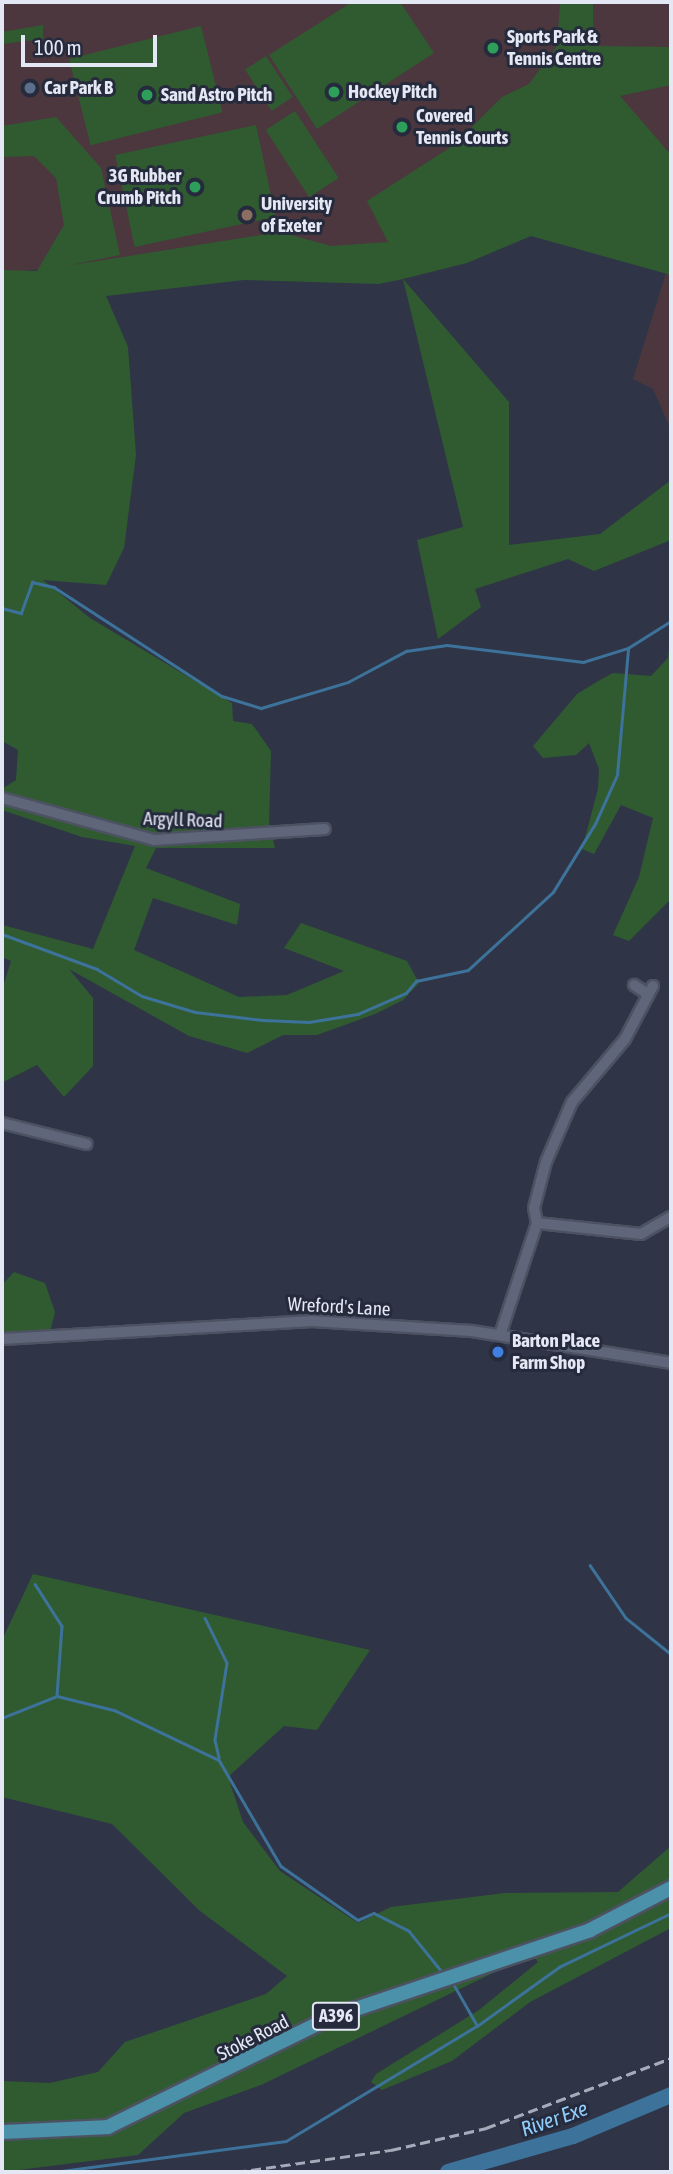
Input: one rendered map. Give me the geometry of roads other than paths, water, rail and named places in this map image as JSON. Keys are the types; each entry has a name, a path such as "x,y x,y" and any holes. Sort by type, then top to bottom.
{"main road":[{"name":"Stoke Road","path":"2,2133 108,2127 332,2017 590,1930 671,1888"}],"street":[{"name":"Argyll Road","path":"2,798 154,840 325,829"},
{"path":"500,1335 537,1223 534,1208 545,1162 572,1102 625,1039 651,990 634,985"},
{"path":"2,1123 86,1144"},
{"path":"537,1223 641,1234 671,1217"},
{"name":"Wreford's Lane","path":"2,1339 273,1321 500,1335 671,1363"}],"waterway":[{"path":"2,608 21,613 32,582 54,587 222,696 261,708 348,682 406,651 447,645 583,662 628,648 671,621"},
{"path":"2,934 97,969 142,996 195,1012 263,1020 309,1022 358,1014 406,993 416,981 468,970 553,892 595,824 617,775 628,648"},
{"path":"590,1565 626,1618 671,1654"},
{"path":"35,1584 62,1626 57,1695"},
{"path":"205,1618 227,1663 215,1740 219,1758"},
{"path":"2,1718 57,1696 114,1710 219,1760 281,1866 358,1920 374,1913 409,1931 443,1973"},
{"path":"54,2172 286,2141 477,2026 559,1967 671,1913"},
{"path":"453,1983 477,2025"},
{"name":"River Exe","path":"448,2172 573,2136 671,2095"}],"railway":[{"path":"236,2172 391,2150 486,2128 671,2058"}],"place":[{"name":"Sports Park & Tennis Centre","path":"493,48"},
{"name":"Car Park B","path":"30,88"},
{"name":"Hockey Pitch","path":"334,92"},
{"name":"Sand Astro Pitch","path":"147,95"},
{"name":"Covered Tennis Courts","path":"402,127"},
{"name":"3G Rubber Crumb Pitch","path":"195,187"},
{"name":"University of Exeter","path":"247,215"},
{"name":"Barton Place Farm Shop","path":"498,1352"}]}
